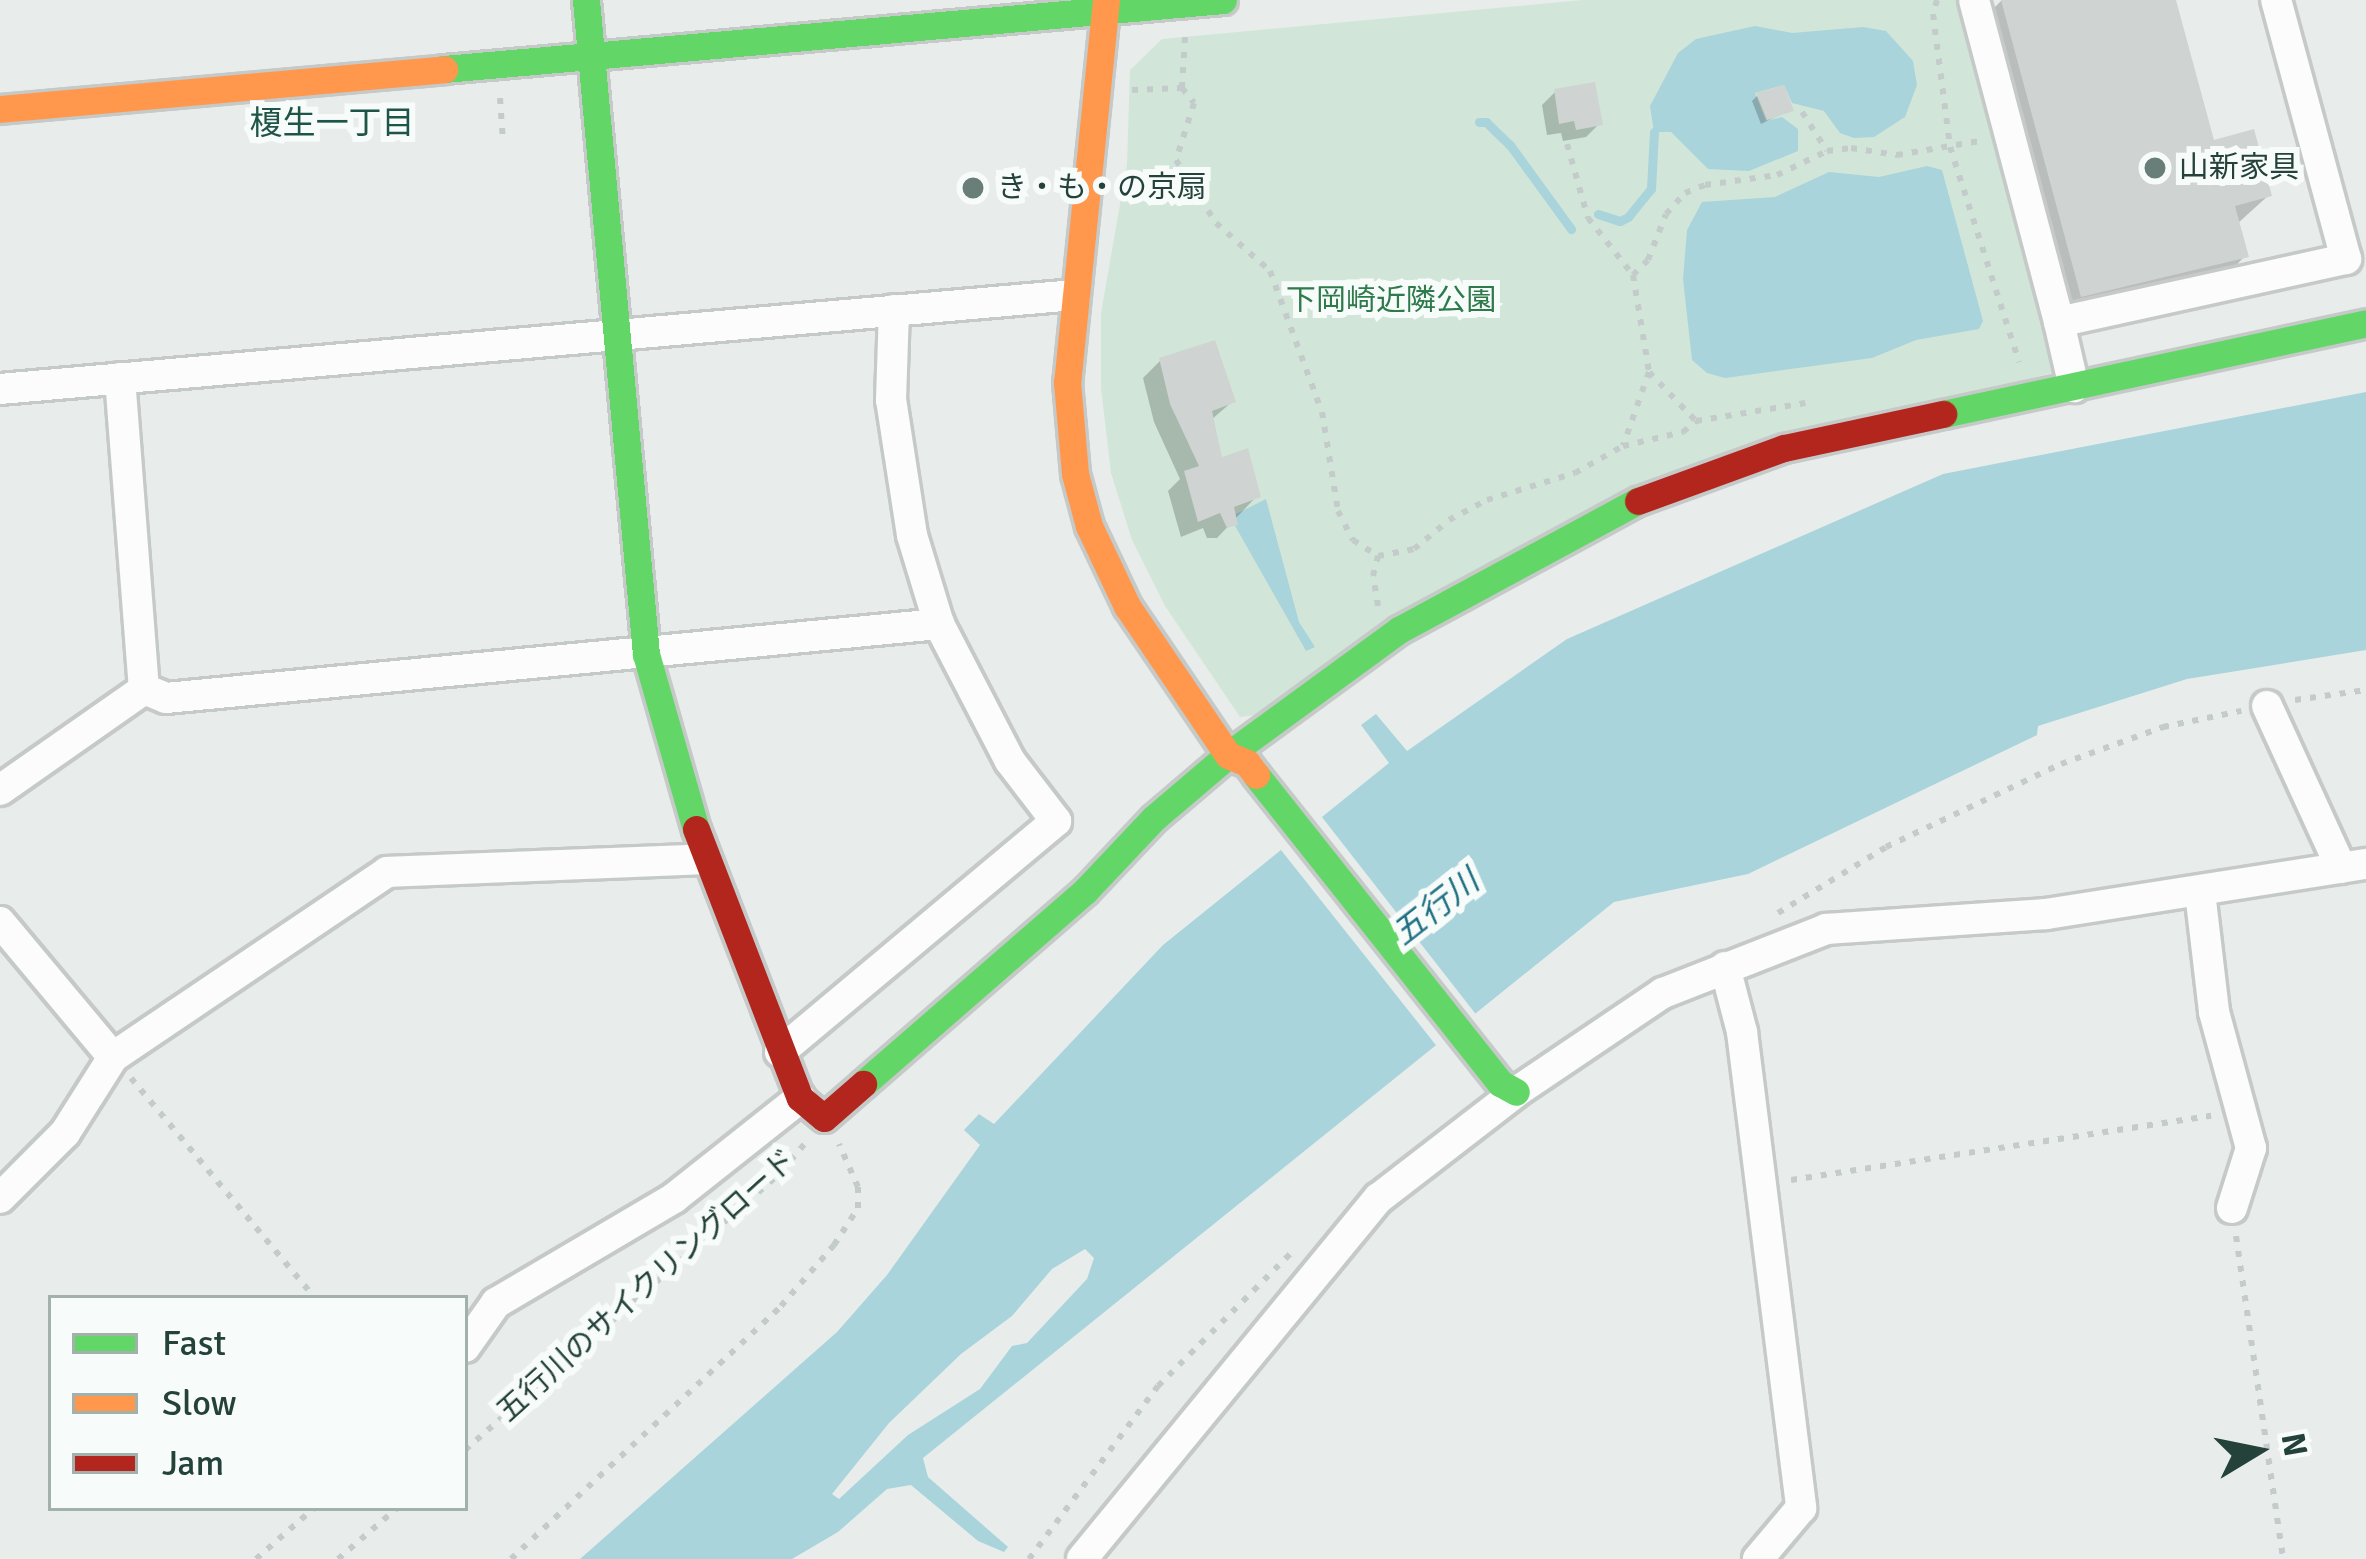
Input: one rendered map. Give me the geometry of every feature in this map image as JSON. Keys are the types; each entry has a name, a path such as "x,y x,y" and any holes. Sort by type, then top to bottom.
{"street":[{"path":"586,0 646,655 705,860 800,1098 824,1118 1084,891 1154,818 1237,759 1399,630 1612,511 1784,448 2366,323"},
{"path":"0,109 1105,6 1223,0"},
{"path":"1974,0 2074,387"},
{"path":"2059,322 2346,259 2276,0"},
{"path":"1105,6 1067,382 1075,474 1089,526 1127,606 1237,759 1508,1088"},
{"path":"0,389 1076,295"},
{"path":"780,1052 1056,821 1010,761 939,624 912,535 891,400 894,310"},
{"path":"119,378 144,689"},
{"path":"144,689 166,698 939,624"},
{"path":"0,790 144,689"},
{"path":"1082,1559 1379,1198 1508,1088 1663,993 1826,929 2046,914 2354,866 2267,706"},
{"path":"0,1198 64,1133 113,1058 388,872 705,860"},
{"path":"2200,892 2214,1012 2251,1148 2232,1208"},
{"path":"0,922 113,1058"},
{"path":"1725,967 1742,1032 1801,1508 1758,1559"},
{"path":"468,1343 496,1304 674,1198 800,1098"}],"path":[{"path":"1937,0 1934,14 1949,147 2019,362"},
{"path":"1186,29 1182,88 1194,104 1178,146 1183,178 1216,224 1270,271 1322,412 1338,511 1353,540 1378,556 1414,550 1449,520 1487,500 1575,473 1623,446 1683,432 1696,421 1649,372"},
{"path":"499,88 503,137"},
{"path":"1123,89 1182,88"},
{"path":"1802,112 1827,152"},
{"path":"1633,275 1648,260 1666,214 1685,193 1706,184 1777,176 1827,152 1851,148 1898,155 1989,140"},
{"path":"1567,144 1588,218 1633,275 1649,372 1623,446"},
{"path":"1768,919 1886,848 2061,764 2162,727 2366,690"},
{"path":"113,1058 311,1295"},
{"path":"1761,1185 2244,1111"},
{"path":"511,1559 781,1306 834,1245 858,1208 858,1187 824,1118"},
{"name":"五行川のサイクリングロード","path":"468,1447 781,1172 824,1118"},
{"path":"2232,1208 2282,1559"},
{"path":"1030,1559 1159,1386 1301,1243"},
{"path":"256,1559 311,1511"},
{"path":"338,1559 394,1511"}],"green space":[{"name":"下岡崎近隣公園","path":"1582,0 1962,0 2060,371 1786,439 1264,714 1240,717 1165,606 1132,540 1111,473 1101,388 1101,313 1127,164 1130,70 1162,39"}],"water":[{"path":"1755,26 1792,33 1863,27 1886,31 1913,61 1917,85 1905,117 1874,137 1854,138 1840,133 1824,111 1792,103 1784,85 1755,93 1766,121 1782,117 1798,129 1798,151 1749,171 1708,169 1671,132 1654,132 1650,106 1678,53 1696,39"},
{"path":"1927,166 1942,170 1983,321 1979,329 1916,340 1872,358 1725,378 1707,373 1692,360 1683,279 1687,230 1702,202 1775,197 1829,172 1879,177"},
{"name":"五行川","path":"2366,392 2366,650 2187,679 2038,726 2037,735 1748,874 1614,902 923,1458 928,1477 1008,1547 1004,1552 978,1541 911,1485 887,1489 838,1532 792,1559 580,1559 837,1332 887,1275 980,1145 964,1130 979,1114 994,1124 1163,945 1389,763 1361,725 1376,714 1407,751 1567,639 1943,474","holes":["1085,1249 1094,1258 1087,1279 1027,1343 1012,1346 980,1389 908,1435 839,1499 832,1494 889,1423 961,1354 1012,1316 1052,1269"]},
{"path":"1266,499 1299,622 1315,647 1306,651 1230,517"}],"pier":[{"path":"1318,812 1478,1017 1439,1049 1277,845"}],"building":[{"name":"山新家具","path":"2001,0 2176,0 2214,140 2254,129 2272,196 2235,206 2249,257 2081,297"},
{"path":"1595,82 1603,125 1576,130 1574,121 1559,124 1554,89"},
{"path":"1784,85 1794,111 1767,120 1756,93"},
{"path":"1215,340 1236,402 1212,411 1222,457 1248,448 1261,497 1234,507 1238,525 1227,528 1220,513 1198,522 1184,471 1199,466 1170,404 1159,358"}],"waterway":[{"path":"1479,122 1486,122 1510,145 1571,229"},
{"path":"1598,214 1620,221 1651,189 1654,132"}],"traffic: fast":[{"path":"586,0 646,654 696,829"},
{"path":"444,69 1223,0"},
{"path":"1943,414 2366,323"},
{"path":"863,1084 1085,891 1154,818 1228,755 1399,630 1638,501"},
{"path":"1256,775 1500,1083 1516,1092"}],"traffic: slow":[{"path":"1106,0 1067,382 1075,474 1089,526 1127,606 1228,755 1247,763 1256,775"},
{"path":"0,109 444,69"}],"traffic: jam":[{"path":"1638,501 1784,448 1943,414"},
{"path":"696,829 800,1098 824,1118 863,1084"}],"place":[{"name":"山新家具","path":"2155,168"},
{"name":"き・も・の京扇","path":"973,188"}],"district":[{"name":"榎生一丁目","path":"332,124"}]}
